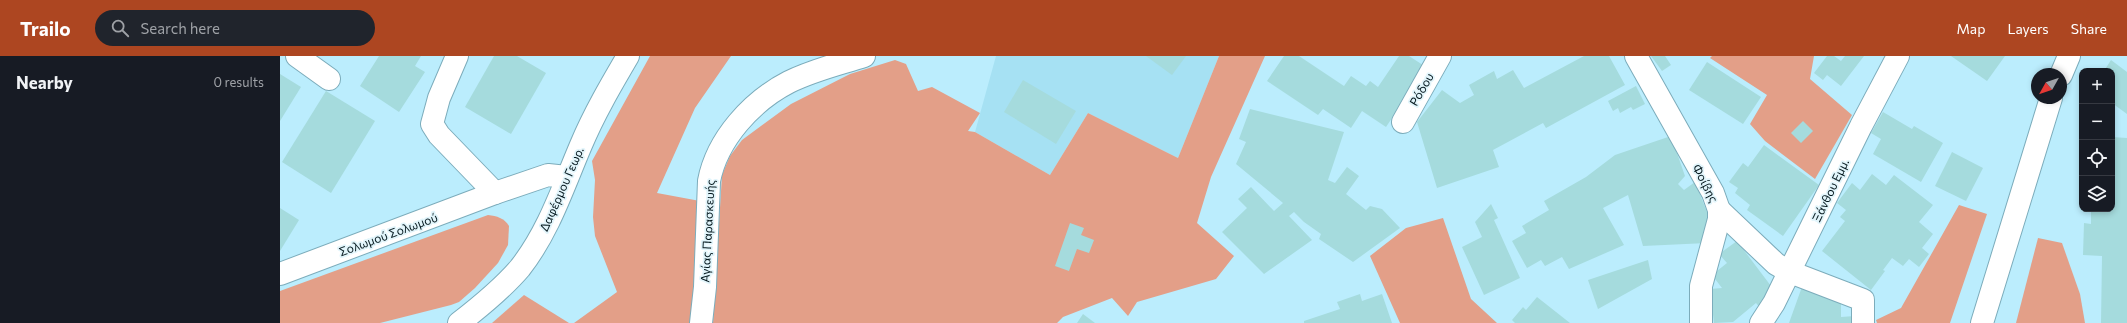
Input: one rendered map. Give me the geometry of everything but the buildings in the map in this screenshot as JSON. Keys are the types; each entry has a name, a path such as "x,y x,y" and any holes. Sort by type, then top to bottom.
{"street":[{"path":"297,56 329,79"},
{"path":"457,56 439,98 432,124 439,135 495,193"},
{"name":"Δαφέρμου Γεωρ.","path":"459,323 490,299 520,267 547,224 599,105 628,56"},
{"name":"Αγίας Παρασκευής","path":"701,323 709,180 711,169 720,149 744,117 780,87 810,73 864,56"},
{"name":"Ρόδου","path":"1402,122 1440,56"},
{"name":"Φοίβης","path":"1636,56 1713,193 1719,210 1719,219 1701,286 1701,323"},
{"name":"Ξάνθου Εμμ.","path":"1761,323 1774,303 1790,272 1861,126 1898,56"},
{"path":"2064,68 2069,56"},
{"path":"1982,323 2049,104"},
{"name":"Σολωμού Σολωμού","path":"280,274 495,193 548,175 567,177"},
{"path":"1719,210 1765,255 1790,272 1863,300 1863,323"}],"shaded area":[{"path":"650,56 731,56 695,108 657,193 700,201 693,323 574,323 617,292 595,236 593,217 595,180 592,161"},
{"path":"996,56 1219,56 1178,158 1088,113 1050,175 975,132"},
{"path":"1219,56 1265,56 1211,177 1197,223 1234,256 1216,279 1137,302 1128,316 1112,298 1063,317 1057,323 713,323 722,175 730,156 742,140 791,104 850,74 895,60 906,64 918,91 932,87 980,113 968,131 975,132 1050,175 1088,113 1178,158"},
{"path":"1712,56 1814,56 1810,79 1852,115 1815,179 1765,141 1750,124 1767,95 1710,58"},
{"path":"1959,205 1987,214 1950,323 1877,323 1876,320 1901,308"},
{"path":"488,215 500,218 509,226 508,245 498,263 475,288 459,302 380,323 280,323 280,291"},
{"path":"1443,218 1471,299 1497,323 1400,323 1370,256 1406,228"},
{"path":"2038,238 2062,243 2080,294 2085,323 2016,323"},
{"path":"524,295 569,323 492,323"}]}
